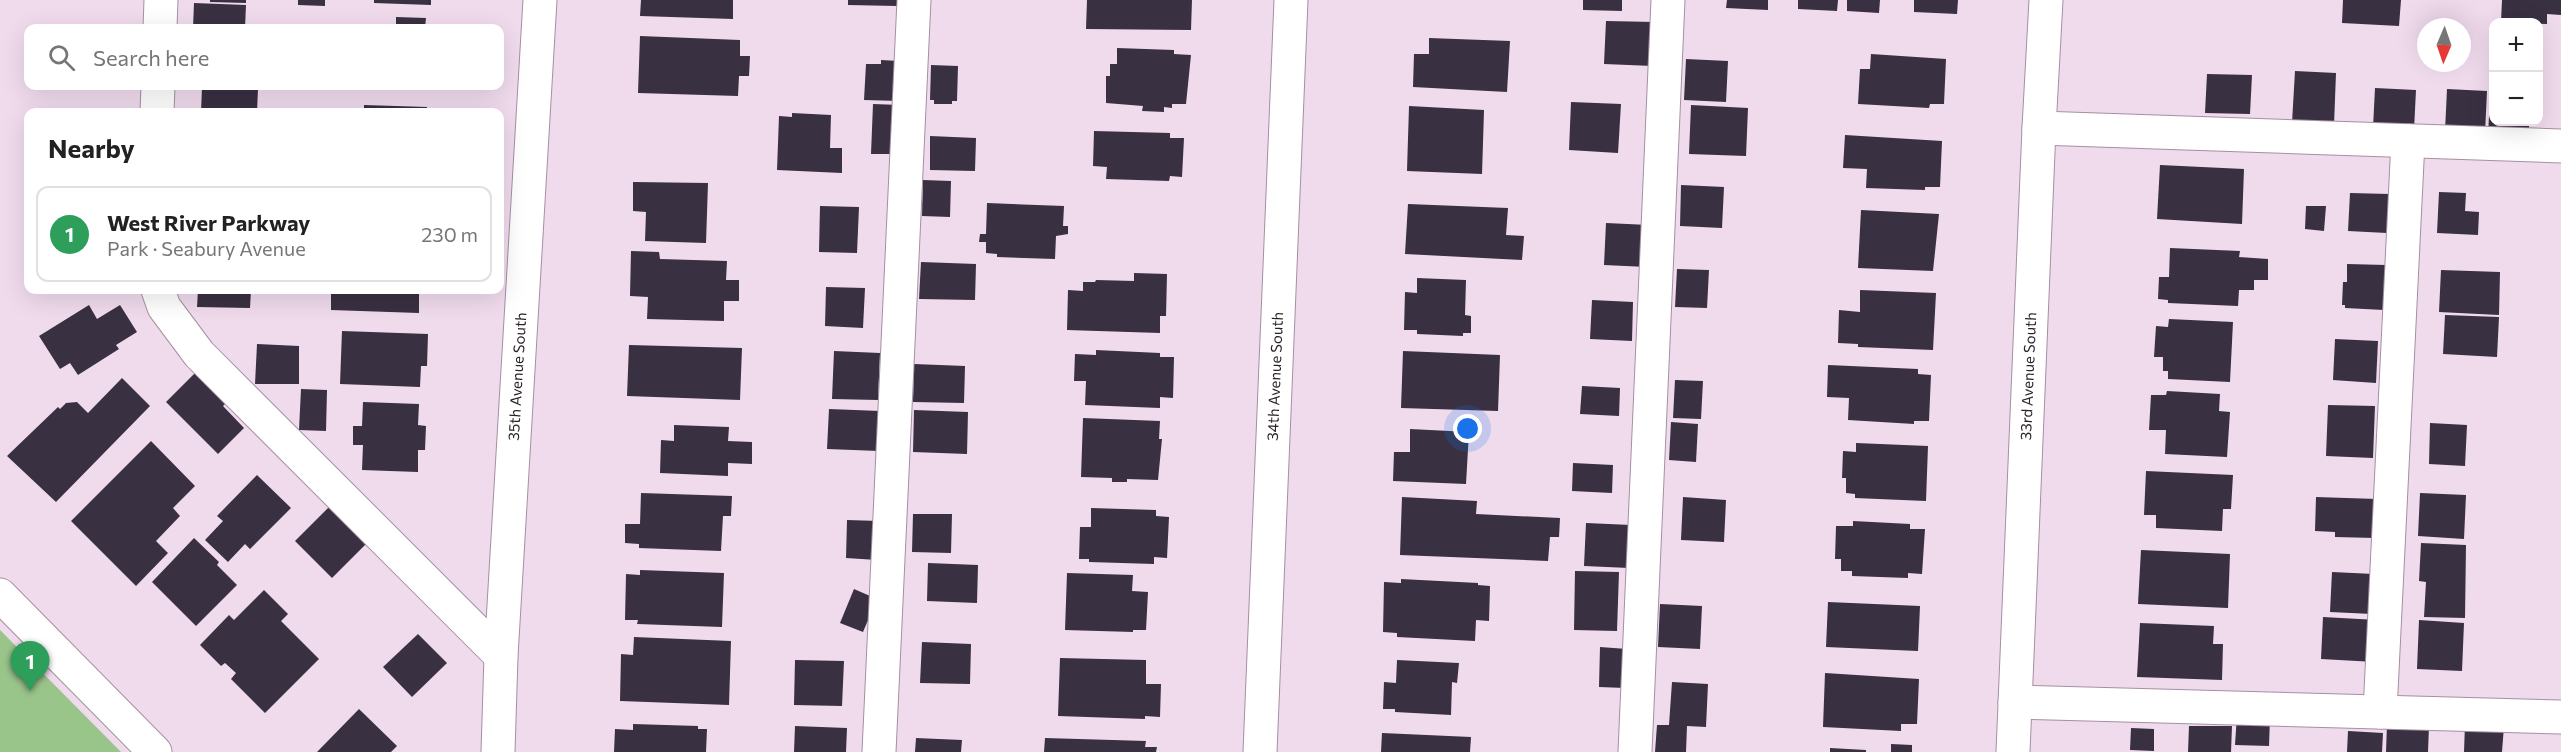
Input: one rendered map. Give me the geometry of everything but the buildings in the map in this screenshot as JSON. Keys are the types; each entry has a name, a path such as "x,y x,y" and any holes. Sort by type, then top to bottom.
{"street":[{"path":"160,24 161,0"},
{"name":"35th Avenue South","path":"498,752 501,656 540,0"},
{"path":"879,752 914,0"},
{"name":"34th Avenue South","path":"1260,752 1291,0"},
{"path":"1635,752 1668,0"},
{"name":"33rd Avenue South","path":"2013,752 2046,0"},
{"path":"157,108 158,90"},
{"path":"2039,128 2561,146"},
{"path":"2380,712 2408,141"},
{"path":"159,294 164,307 199,354 501,656"},
{"path":"0,595 155,752"},
{"path":"2015,702 2561,717"}],"green space":[{"path":"0,630 121,752 0,752"}],"place":[{"name":"West River Parkway","path":"30,691"}]}
